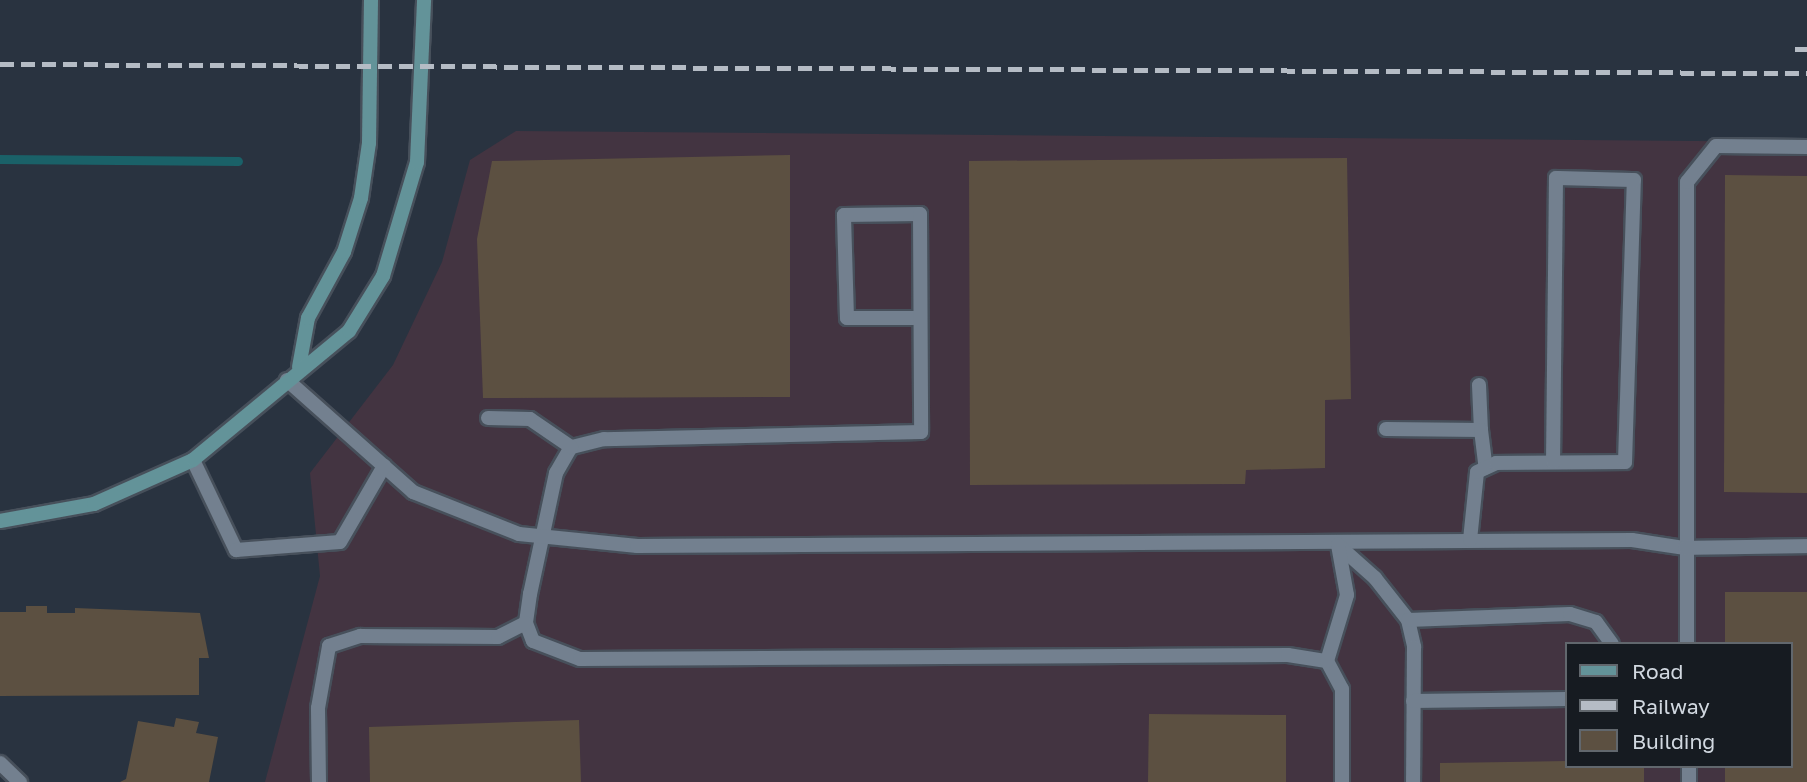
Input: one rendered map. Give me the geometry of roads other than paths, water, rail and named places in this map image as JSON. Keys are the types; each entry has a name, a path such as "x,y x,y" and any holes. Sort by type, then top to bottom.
{"main road":[{"path":"299,367 308,318 344,252 361,198 369,143 371,0"},
{"path":"0,522 94,504 193,460 299,367 349,331 387,264 417,162 424,0"}],"street":[{"path":"1687,642 1687,182 1716,146 1807,147"},
{"path":"1486,468 1553,462 1625,462 1634,180 1556,178 1553,462"},
{"path":"488,418 530,419 570,447 604,439 921,432 920,214 844,215 846,318 920,318"},
{"path":"287,380 413,492 519,534 544,537 637,546 1338,545 1470,540 1632,540 1685,548 1807,546"},
{"path":"1470,540 1472,488 1486,468 1479,385"},
{"path":"1386,429 1481,430"},
{"path":"570,447 556,473 526,622 533,641 547,651 580,659 1289,655 1327,662"},
{"path":"193,460 236,550 340,542 384,466"},
{"path":"1338,545 1376,578 1408,620 1413,701 1413,782"},
{"path":"1338,545 1347,595 1327,662 1342,689 1342,782"},
{"path":"1408,620 1570,614 1597,622 1611,642"},
{"path":"319,782 318,708 329,646 360,636 498,637 526,622"},
{"path":"1413,701 1566,699"},
{"path":"0,763 20,782"}],"waterway":[{"path":"0,159 238,161"}],"railway":[{"path":"1795,49 1807,49"},
{"path":"0,64 1807,73"}]}
